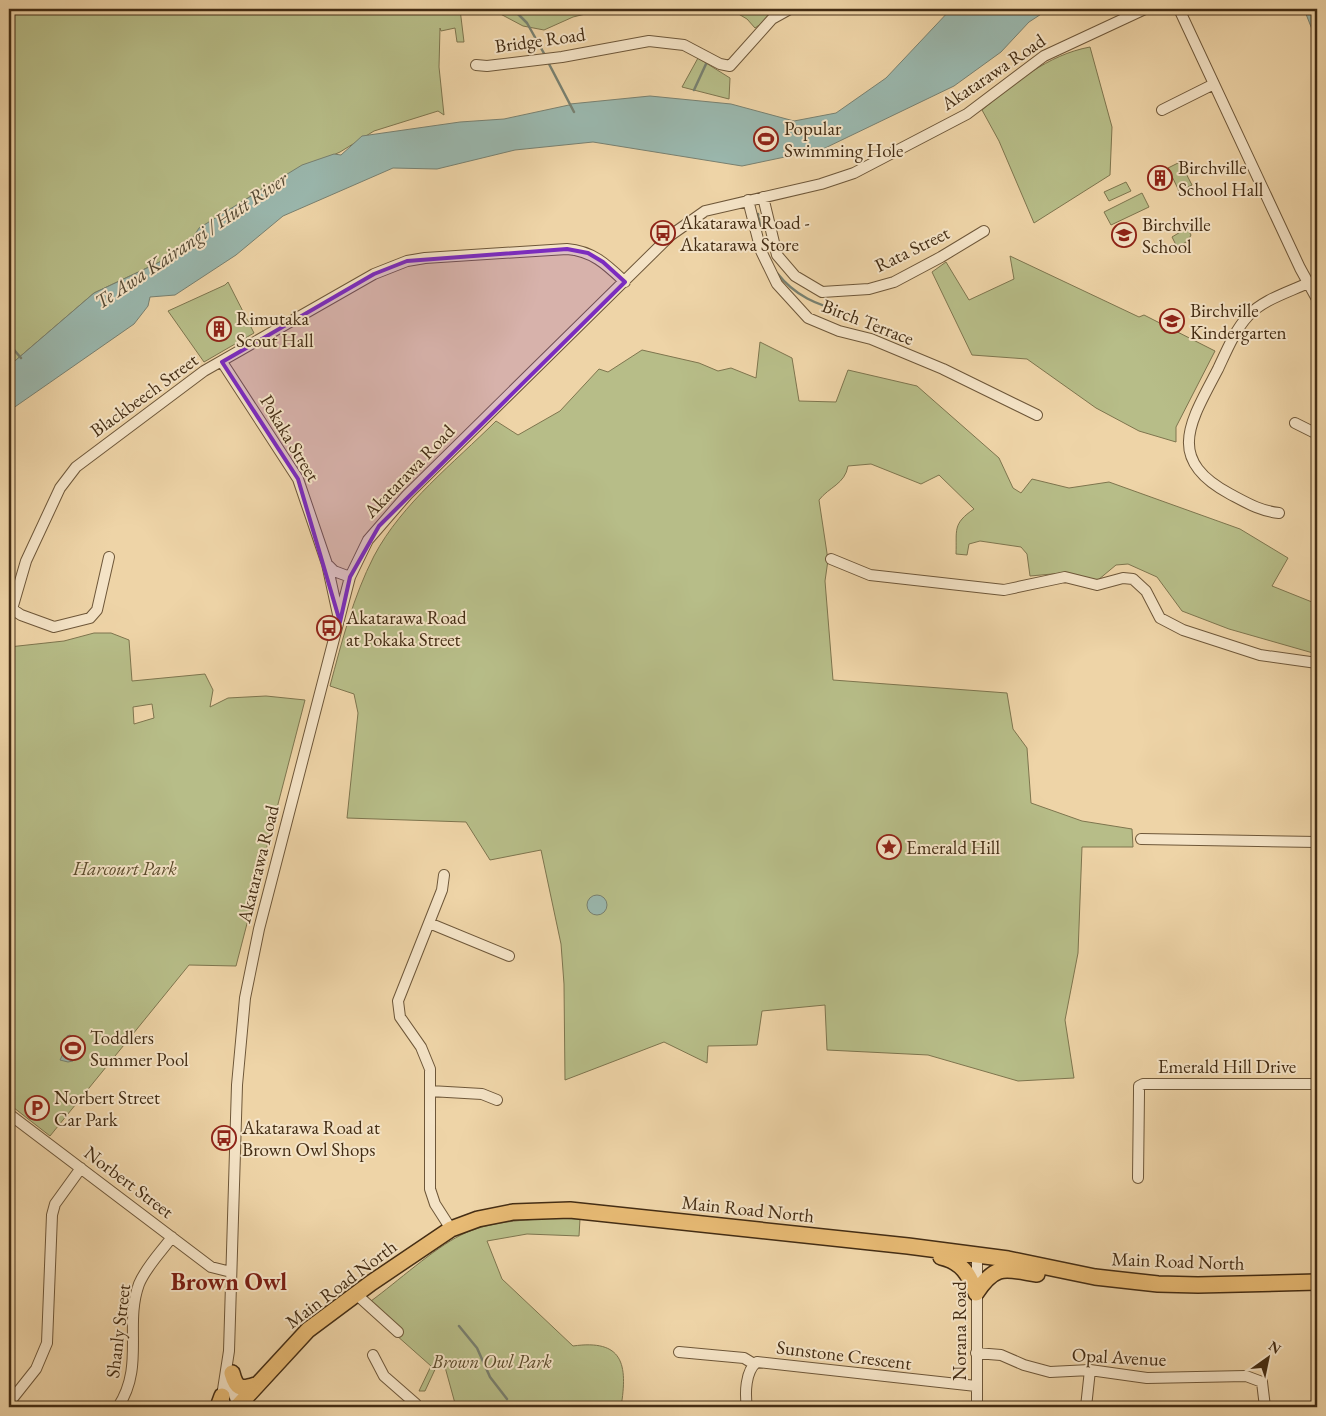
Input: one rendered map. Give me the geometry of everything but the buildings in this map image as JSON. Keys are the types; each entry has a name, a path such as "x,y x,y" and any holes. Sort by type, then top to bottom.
{"highway":[{"name":"Main Road North","path":"229,1404 255,1385 308,1330 356,1294 451,1229 478,1219 513,1212 570,1210 908,1246 1008,1259 1095,1277 1158,1284 1198,1285 1317,1282"},
{"path":"924,1249 963,1267 968,1273 976,1293"},
{"path":"976,1293 990,1274 1002,1270 1078,1280 1095,1277"},
{"path":"232,1373 234,1384 238,1387 244,1388 255,1385"}],"street":[{"name":"Bridge Road","path":"476,65 487,66 562,57 627,43 670,42 684,45 720,64 730,66 772,19 790,9"},
{"name":"Akatarawa Road","path":"229,1404 237,1085 245,998 259,929 340,622 350,577 368,540 391,511 671,235 695,217 720,206 821,184 859,170 967,114 1044,56 1145,9"},
{"path":"1179,9 1317,299"},
{"path":"1162,110 1214,84"},
{"name":"Rata Street","path":"763,197 777,255 795,276 822,292 869,289 894,282 984,231"},
{"name":"Birch Terrace","path":"748,200 761,251 777,284 808,318 838,331 871,339 943,369 1037,415"},
{"name":"Blackbeech Street","path":"109,557 97,610 90,618 54,627 21,615 12,609 26,561 67,477 76,467 172,393 204,371 374,274 407,260 579,250 604,262 625,282"},
{"path":"1279,513 1264,512 1214,485 1203,476 1195,466 1188,436 1191,425 1214,377 1248,316 1258,307 1308,283"},
{"name":"Pokaka Street","path":"222,362 298,479 326,564 340,622"},
{"path":"1295,423 1317,434"},
{"path":"831,558 870,575 1004,590 1065,576 1097,585 1123,578 1133,579 1146,591 1160,618 1183,630 1260,655 1317,662"},
{"path":"326,564 334,571 350,577"},
{"path":"1141,839 1317,842"},
{"path":"444,875 442,890 398,1001 400,1017 426,1057 430,1069 430,1189 435,1204 451,1229"},
{"path":"429,923 508,956"},
{"name":"Emerald Hill Drive","path":"1138,1178 1139,1086 1143,1084 1317,1084"},
{"path":"430,1092 482,1094 498,1100"},
{"name":"Norbert Street","path":"9,1114 211,1267 231,1272"},
{"path":"9,1403 36,1369 47,1343 52,1215 55,1204 80,1168"},
{"name":"Shanly Street","path":"118,1407 132,1377 135,1308 139,1286 147,1270 172,1237"},
{"name":"Norana Road","path":"977,1256 977,1407"},
{"path":"356,1294 398,1332"},
{"path":"679,1352 744,1358 754,1364"},
{"name":"Opal Avenue","path":"976,1353 1001,1356 1050,1372 1090,1370 1147,1378 1246,1376 1262,1382 1265,1407"},
{"path":"372,1355 384,1376 415,1406"},
{"name":"Akatarawa Road","path":"229,1357 232,1373 231,1387 235,1399 229,1404"},
{"name":"Sunstone Crescent","path":"747,1407 747,1380 754,1364 761,1362 976,1386"},
{"path":"1086,1407 1090,1370"}],"highlighted area":[{"path":"567,249 588,253 603,262 625,282 379,526 350,577 340,622 298,479 222,362 374,274 407,261"}],"green space":[{"path":"9,9 460,9 464,42 457,42 455,28 441,31 440,28 439,67 444,115 438,111 374,131 340,152 269,184 197,232 185,250 94,293 9,366"},
{"path":"491,9 606,9 573,17 544,30 523,26"},
{"path":"730,9 782,9 755,28 747,19"},
{"path":"1090,47 1112,127 1110,175 1034,223 999,141 982,110 1032,71 1060,56"},
{"path":"698,58 730,78 729,99 682,87"},
{"path":"1180,162 1192,185 1179,191 1168,168"},
{"path":"1126,182 1131,191 1109,201 1104,192"},
{"path":"1142,193 1149,207 1111,225 1104,212"},
{"path":"1187,228 1191,235 1188,241 1177,247 1172,237"},
{"path":"1010,256 1139,317 1144,315 1215,351 1176,427 1176,442 1139,431 1096,408 1027,359 972,355 932,272 946,262 969,300 1014,279"},
{"path":"228,282 254,333 204,362 168,311"},
{"path":"760,342 792,358 799,401 836,402 848,370 917,386 999,458 1013,488 1021,493 1032,479 1069,488 1109,482 1240,529 1288,558 1272,586 1317,604 1317,652 1313,653 1229,629 1182,611 1157,577 1128,564 1116,565 1098,580 1063,573 1030,576 1027,554 1021,547 980,541 969,544 967,555 956,554 957,528 962,519 974,509 939,475 921,484 871,464 848,466 844,477 819,500 828,560 825,581 833,680 1007,693 1013,729 1027,748 1031,803 1082,821 1132,829 1133,847 1082,847 1078,953 1065,1020 1074,1078 1018,1081 928,1055 827,1050 825,1005 762,1011 757,1045 708,1046 707,1063 664,1042 565,1080 564,984 561,944 541,850 490,860 466,822 347,818 358,713 354,694 330,686 360,587 374,556 399,518 446,468 496,421 518,435 560,411 599,369 608,372 642,350 699,363 718,371 731,368 756,378"},
{"name":"Harcourt Park","path":"94,633 111,633 129,640 132,681 205,674 213,690 210,707 228,698 266,696 305,700 236,966 189,965 50,1136 9,1104 9,647 64,641","holes":["152,704 154,718 134,724 133,707"]},
{"name":"Brown Owl Park","path":"555,1218 580,1219 579,1236 527,1234 487,1241 502,1279 573,1346 590,1345 603,1347 612,1351 618,1358 622,1367 623,1378 621,1407 456,1407 445,1367 438,1363 425,1391 419,1391 431,1366 396,1335 371,1301 427,1257 450,1241 472,1230 495,1224"}],"water":[{"path":"951,9 1049,9 1029,22 1001,52 954,86 823,149 742,166 593,142 515,150 437,169 393,168 283,216 236,255 175,295 150,297 148,306 134,324 9,411 9,366 94,293 185,250 199,228 302,165 334,154 341,155 362,136 460,122 504,119 569,105 572,108 570,104 650,96 731,104 794,121 836,113 886,78"},
{"path":"1304,9 1317,9 1317,42"},
{"path":"597,895 604,898 607,905 604,912 597,915 590,912 587,905 590,898"},
{"name":"Toddlers Summer Pool","path":"70,1035 80,1043 80,1054 73,1061 68,1062 60,1060 66,1048 67,1036"}],"waterway":[{"path":"513,9 527,23 546,57"},
{"path":"548,62 574,112"},
{"path":"694,90 706,64"},
{"path":"758,214 761,231"},
{"path":"777,273 799,294 816,303 845,312"},
{"path":"9,344 21,358"},
{"path":"459,1326 477,1348 490,1377 507,1399"}],"place":[{"name":"Popular Swimming Hole","path":"766,139"},
{"name":"Birchville School Hall","path":"1160,178"},
{"name":"Akatarawa Road - Akatarawa Store","path":"663,233"},
{"name":"Birchville School","path":"1124,235"},
{"name":"Birchville Kindergarten","path":"1172,321"},
{"name":"Rimutaka Scout Hall","path":"219,329"},
{"name":"Akatarawa Road at Pokaka Street","path":"329,628"},
{"name":"Emerald Hill","path":"889,847"},
{"name":"Toddlers Summer Pool","path":"73,1048"},
{"name":"Norbert Street Car Park","path":"37,1108"},
{"name":"Akatarawa Road at Brown Owl Shops","path":"224,1138"}],"district":[{"name":"Brown Owl","path":"229,1281"}],"water label":[{"name":"Te Awa Kairangi / Hutt River","path":"191,240"}]}
